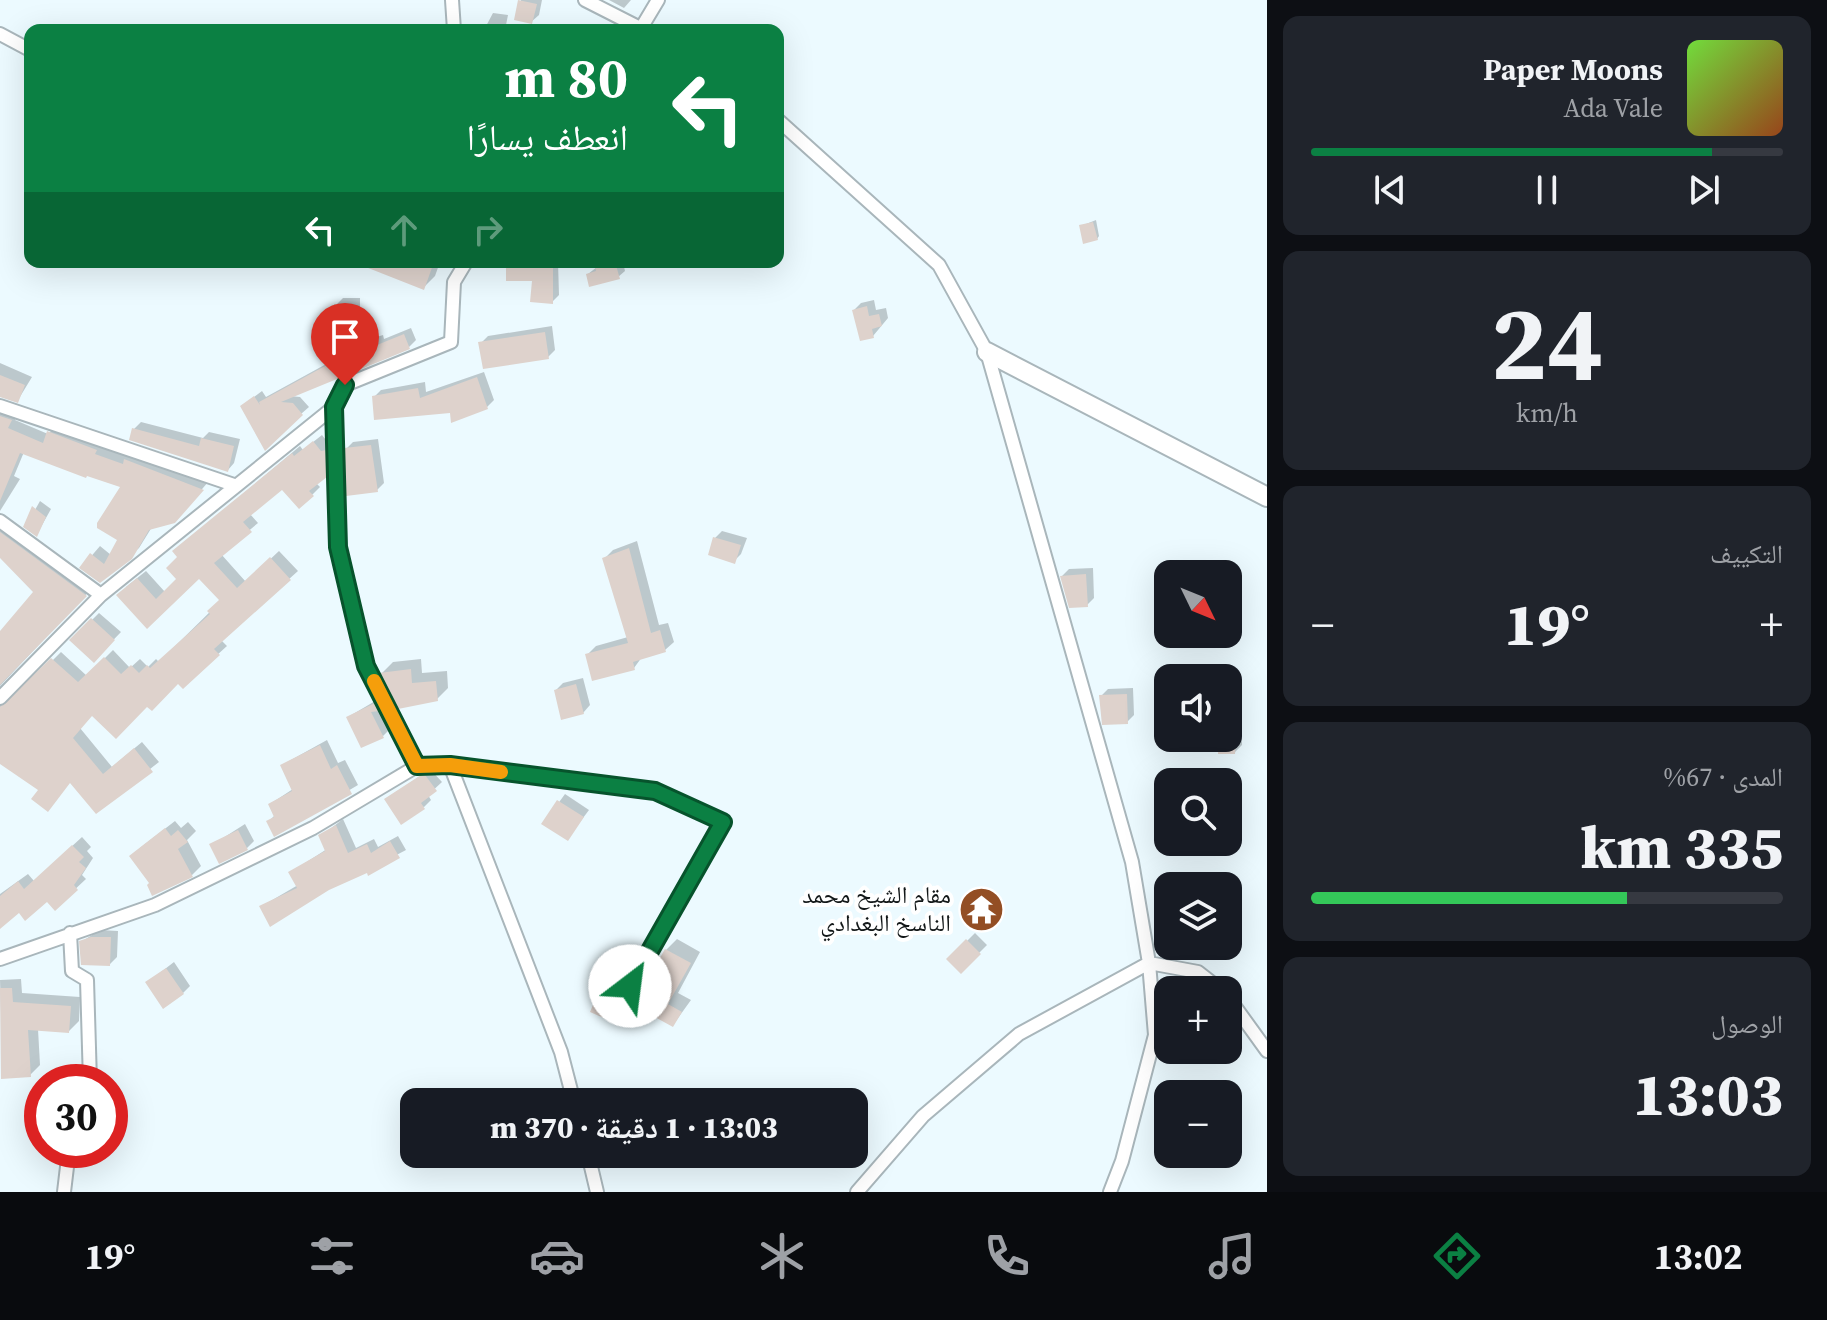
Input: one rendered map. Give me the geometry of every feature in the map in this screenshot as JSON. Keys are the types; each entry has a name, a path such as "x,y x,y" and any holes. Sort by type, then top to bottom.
{"street":[{"path":"452,0 454,24"},
{"path":"585,0 632,24"},
{"path":"645,24 658,0"},
{"path":"0,34 24,47"},
{"path":"784,125 939,265 987,352 1132,862 1149,963 1155,1035 1122,1161 1110,1192"},
{"path":"0,698 101,595 334,407 345,385 451,342 454,282 462,268"},
{"path":"987,352 1267,497"},
{"path":"0,406 234,485"},
{"path":"334,407 338,547 366,666 417,766"},
{"path":"0,521 101,595"},
{"path":"450,765 561,1052 570,1088"},
{"path":"0,959 155,905 208,881 313,828 417,766 450,765 655,791 723,822 630,986"},
{"path":"70,933 72,971 87,980 89,1064"},
{"path":"857,1192 923,1116 1019,1034 1149,963 1198,972 1203,976"},
{"path":"1242,1016 1267,1051"},
{"path":"64,1192 67,1168"},
{"path":"591,1168 597,1192"}],"building":[{"path":"518,0 537,4 532,24 514,20"},
{"path":"1093,222 1098,240 1083,244 1079,225"},
{"path":"368,268 432,268 424,290"},
{"path":"506,268 553,268 553,304 530,302 532,281 506,281"},
{"path":"595,268 617,268 620,279 589,287 586,274 596,271"},
{"path":"334,304 353,304 353,325 334,325"},
{"path":"867,306 869,316 879,314 882,326 872,329 874,338 860,341 852,310"},
{"path":"545,332 549,359 483,369 478,342"},
{"path":"404,334 410,349 281,402 293,403 303,415 265,451 240,406 254,396 260,405 259,402 338,359 336,353 376,341 377,345"},
{"path":"0,375 25,385 18,403 0,397"},
{"path":"477,377 488,409 451,423 450,413 374,420 372,396 418,388 420,398"},
{"path":"0,416 12,420 8,428 43,443 47,431 97,450 95,454 123,464 124,459 204,490 175,523 149,530 132,559 100,583 79,568 90,553 104,564 117,540 97,528 97,523 120,487 86,478 20,453 0,501"},
{"path":"132,428 199,446 201,438 234,446 228,472 129,440"},
{"path":"313,441 321,451 326,450 327,477 309,491 314,496 299,509 282,490 243,522 252,532 214,563 237,588 270,557 291,580 214,649 220,655 183,689 178,684 152,711 147,707 116,739 92,716 73,738 103,774 134,748 153,772 96,814 70,783 48,812 31,799 38,790 0,764 0,707 51,658 78,682 104,657 121,674 131,665 139,673 147,665 150,668 210,614 207,611 219,600 199,579 147,629 116,595 137,578 156,599 176,579 166,568 177,557 172,551 292,453 294,456"},
{"path":"371,445 378,492 346,496 344,448"},
{"path":"32,506 46,517 37,537 23,527"},
{"path":"0,532 87,596 0,685 0,631 33,592 0,558"},
{"path":"713,537 741,545 735,564 708,555"},
{"path":"629,548 651,633 660,630 666,652 633,662 635,670 592,681 585,654 628,643 602,558"},
{"path":"1086,574 1088,607 1069,608 1060,576"},
{"path":"91,618 115,640 94,663 69,640"},
{"path":"411,669 412,683 436,681 438,701 398,709 379,673"},
{"path":"576,684 584,714 561,720 554,690"},
{"path":"1127,694 1128,724 1102,725 1099,695"},
{"path":"375,703 379,711 371,712 384,738 361,748 346,717"},
{"path":"320,745 331,769 337,765 352,794 274,837 266,821 274,817 268,804 292,791 280,765"},
{"path":"425,775 437,791 421,803 425,809 401,825 384,799"},
{"path":"557,800 584,817 568,841 541,824"},
{"path":"336,825 348,853 367,844 371,853 390,841 400,858 368,876 367,873 329,890 270,927 259,906 297,888 288,872 325,851 318,835"},
{"path":"165,828 171,836 178,830 188,842 178,849 193,877 152,896 149,883 129,856"},
{"path":"238,830 248,850 219,864 209,844"},
{"path":"72,845 84,857 79,862 86,868 74,885 78,890 55,911 47,902 25,921 19,913 0,929 0,896 18,881 24,889"},
{"path":"990,898 994,927 976,929 973,901"},
{"path":"91,937 111,937 110,966 81,965 79,941"},
{"path":"966,939 981,954 961,974 946,959"},
{"path":"665,949 691,963 668,1004 682,1012 673,1027 633,1005"},
{"path":"166,968 184,994 163,1009 145,982"},
{"path":"0,988 12,988 13,1002 71,1006 69,1033 28,1030 30,1064 24,1064 24,1077 1,1079"},
{"path":"604,995 618,1001 606,1019 590,1012 595,1000 600,1003"}],"slow traffic":[{"path":"374,681 417,766 450,765 501,772"}],"place":[{"name":"مقام الشيخ محمد الناسخ البغدادي","path":"982,909"}],"route":[{"path":"345,385 334,407 338,547 366,666 417,766 450,765 655,791 723,822 630,986"}]}
